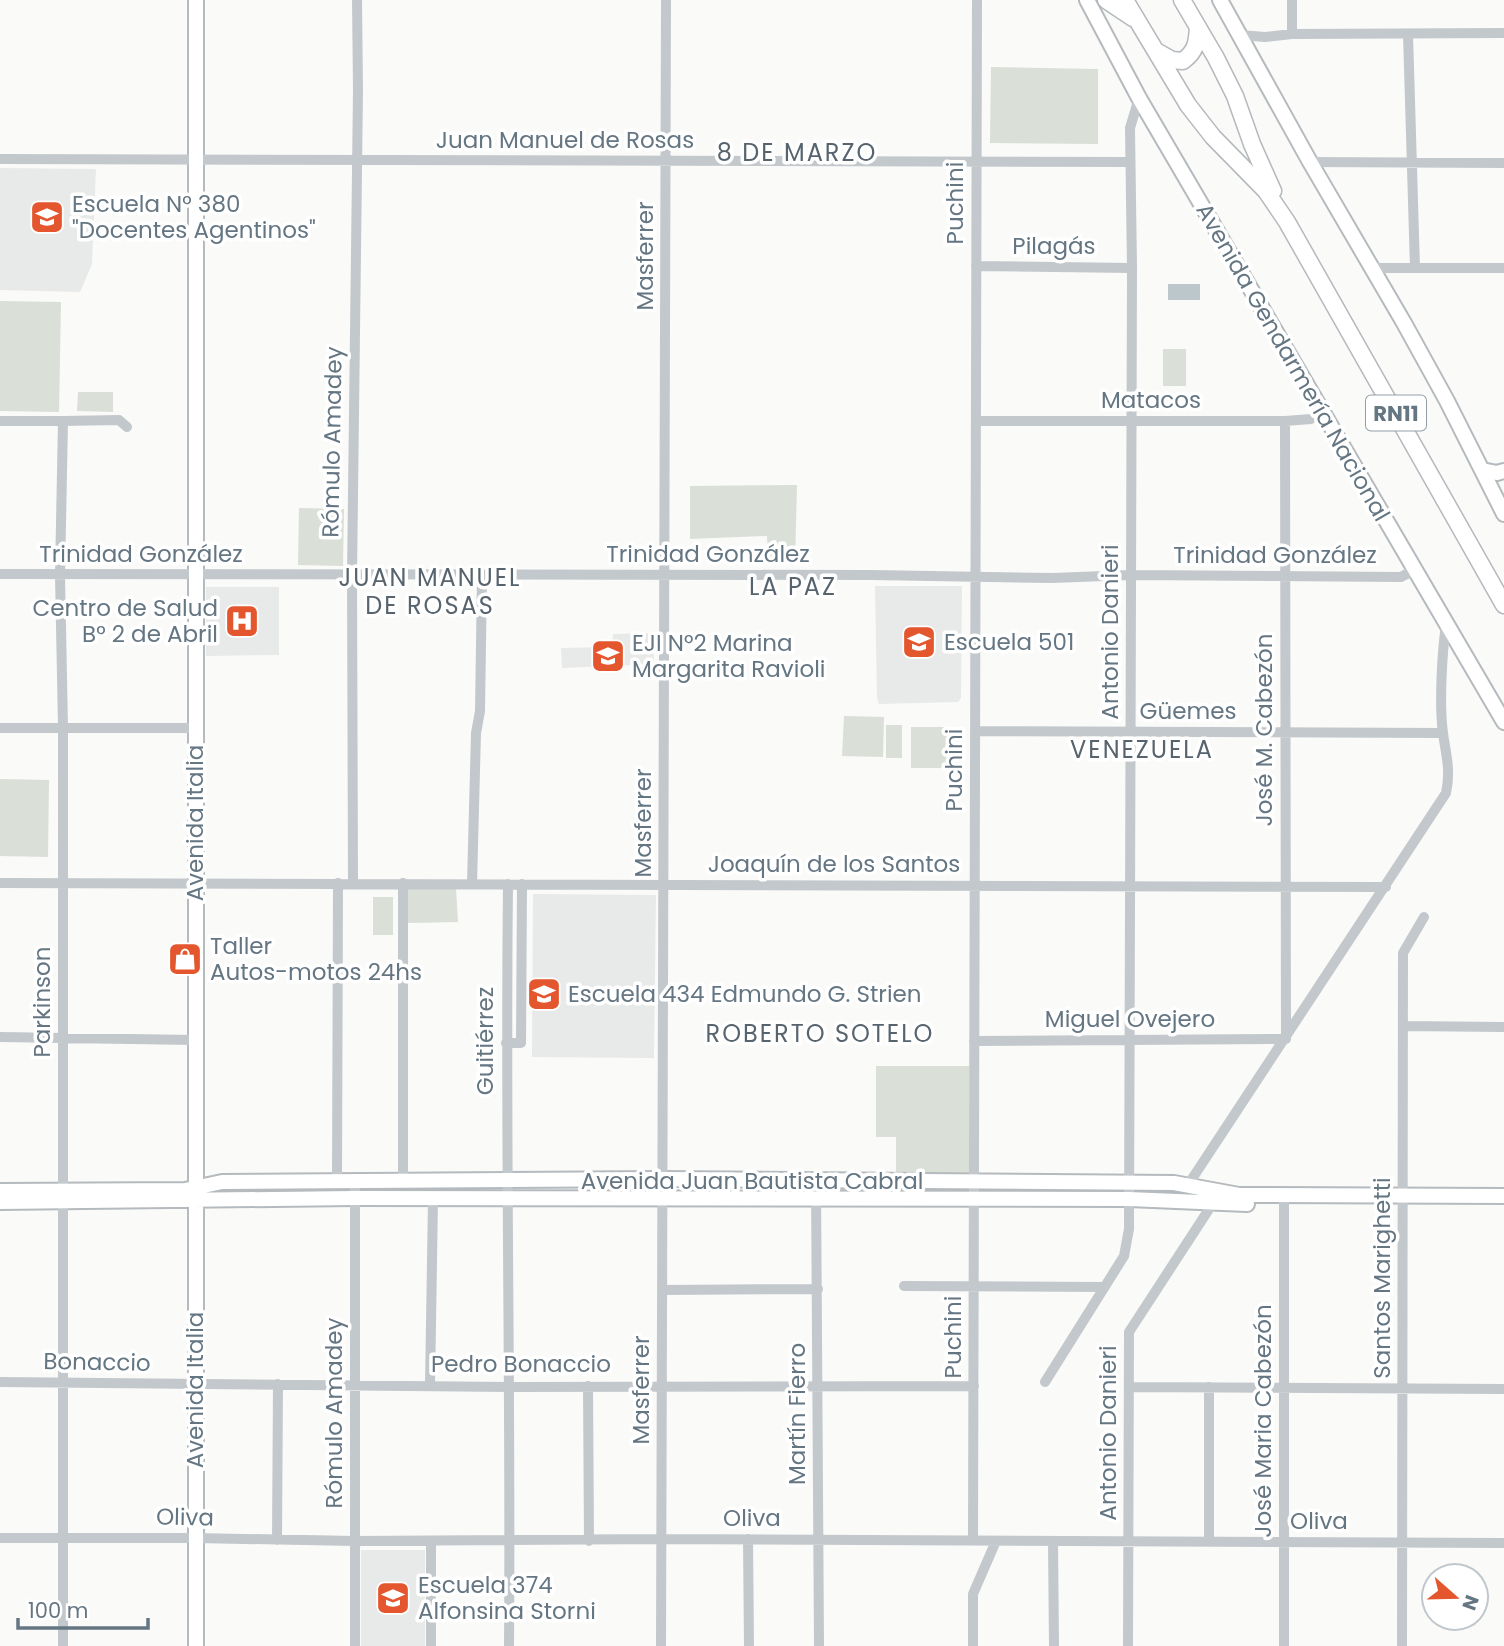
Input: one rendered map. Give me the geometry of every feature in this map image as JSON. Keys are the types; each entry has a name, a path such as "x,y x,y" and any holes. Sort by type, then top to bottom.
{"highway":[{"path":"1106,0 1136,20"},
{"name":"RN11","path":"1125,0 1188,105 1213,137 1266,191 1287,222 1504,605"},
{"name":"RN11","path":"1185,2 1235,96 1252,144 1287,222"},
{"path":"1153,50 1172,60 1183,61 1192,54 1197,45 1198,27"}],"main road":[{"name":"Avenida Italia","path":"195,1646 196,0"},
{"name":"Avenida Gendarmería Nacional","path":"1087,0 1139,98 1504,722"},
{"path":"1220,0 1417,345 1504,514"},
{"path":"1482,470 1502,474"},
{"name":"Avenida Juan Bautista Cabral","path":"196,1194 222,1182 662,1179 1129,1183 1188,1185 1284,1200"},
{"name":"Avenida Juan Bautista Cabral","path":"0,1202 185,1190 196,1194 433,1199 1129,1199 1213,1203 1504,1196"},
{"name":"Avenida Juan Bautista Cabral","path":"0,1191 63,1196"},
{"name":"Avenida Juan Bautista Cabral","path":"1403,1200 1504,1205"}],"street":[{"name":"Rómulo Amadey","path":"353,884 352,575 357,0"},
{"name":"Masferrer","path":"661,1646 666,0"},
{"name":"Puchini","path":"973,1539 977,0"},
{"path":"1292,0 1292,34"},
{"path":"1240,35 1265,37 1292,34 1504,33"},
{"path":"1408,34 1415,268"},
{"name":"Antonio Danieri","path":"1045,1382 1124,1256 1129,1229 1132,268 1129,128 1139,98"},
{"name":"Juan Manuel de Rosas","path":"0,159 1130,162"},
{"path":"1311,162 1504,163"},
{"name":"Pilagás","path":"976,266 1132,268"},
{"path":"1371,268 1504,268"},
{"name":"Matacos","path":"976,421 1285,421 1311,419 1325,413"},
{"path":"0,421 119,420 127,426"},
{"name":"Parkinson","path":"63,421 60,575 63,728 63,1646"},
{"name":"José M. Cabezón","path":"1285,421 1286,1039"},
{"name":"Trinidad González","path":"0,574 1052,578 1131,575 1401,577 1414,570"},
{"path":"472,884 475,733 480,711 482,575"},
{"path":"1188,1185 1446,793 1450,775 1443,733 1443,645 1446,624"},
{"path":"0,728 195,728"},
{"name":"Güemes","path":"975,731 1443,733"},
{"name":"Joaquín de los Santos","path":"0,883 1386,887"},
{"path":"337,1180 338,883"},
{"path":"403,883 398,921 403,1180"},
{"name":"Guitiérrez","path":"508,884 506,1043 509,1646"},
{"path":"506,1043 522,1043 522,884"},
{"name":"Santos Marighetti","path":"1402,1646 1403,953 1424,916"},
{"path":"1403,1026 1504,1027"},
{"path":"0,1037 195,1040"},
{"name":"Miguel Ovejero","path":"974,1041 1286,1039"},
{"name":"Rómulo Amadey","path":"355,1180 355,1646"},
{"name":"Martín Fierro","path":"816,1181 819,1646"},
{"path":"430,1385 433,1199"},
{"name":"José Maria Cabezón","path":"1284,1200 1284,1646"},
{"name":"Antonio Danieri","path":"1128,1646 1129,1332 1213,1203"},
{"path":"904,1286 1105,1287"},
{"path":"662,1290 818,1289"},
{"name":"Bonaccio","path":"0,1382 194,1384"},
{"name":"Pedro Bonaccio","path":"194,1384 509,1387 974,1386"},
{"path":"277,1540 278,1384"},
{"path":"588,1386 589,1541"},
{"path":"1129,1387 1504,1389"},
{"path":"1209,1387 1209,1541"},
{"name":"Oliva","path":"0,1538 355,1541 973,1539 1504,1543"},
{"path":"748,1539 749,1646"},
{"path":"431,1541 431,1646"},
{"path":"973,1646 973,1594 996,1541"},
{"path":"1053,1541 1054,1646"}],"shaded area":[{"path":"991,67 1098,69 1098,144 990,143"},
{"name":"Escuela N° 380 \"Docentes Agentinos\"","path":"0,168 96,169 92,264 80,292 0,290"},
{"path":"1168,284 1200,284 1200,300 1168,300"},
{"path":"0,301 61,302 59,412 0,411"},
{"path":"1163,349 1186,349 1186,386 1163,386"},
{"path":"78,392 113,392 113,412 77,411"},
{"path":"797,485 795,562 768,561 767,536 690,539 690,486"},
{"path":"299,508 344,509 343,566 298,565"},
{"name":"Escuela 501","path":"875,586 962,586 961,698 958,702 879,704"},
{"name":"Centro de Salud B° 2 de Abril","path":"206,587 279,587 279,655 206,656"},
{"name":"EJI N°2 Marina Margarita Ravioli","path":"653,633 654,664 562,668 561,648 612,647 613,634"},
{"path":"844,716 884,717 883,757 842,756"},
{"path":"886,725 902,725 902,758 886,758"},
{"path":"911,727 960,727 960,768 911,768"},
{"path":"0,779 49,780 48,857 0,856"},
{"path":"408,889 456,889 458,922 408,923"},
{"path":"533,894 656,895 654,1058 532,1057"},
{"path":"373,897 393,897 393,935 373,935"},
{"path":"876,1066 969,1066 969,1176 896,1176 896,1137 876,1137"},
{"name":"Escuela 374 Alfonsina Storni","path":"361,1550 425,1550 425,1646 361,1646"}],"place":[{"name":"Escuela N° 380 \"Docentes Agentinos\"","path":"47,217"},
{"name":"Centro de Salud B° 2 de Abril","path":"242,621"},
{"name":"Escuela 501","path":"919,642"},
{"name":"EJI N°2 Marina Margarita Ravioli","path":"608,656"},
{"name":"Taller Autos-motos 24hs","path":"185,959"},
{"name":"Escuela 434 Edmundo G. Strien","path":"544,994"},
{"name":"Escuela 374 Alfonsina Storni","path":"393,1598"}],"district":[{"name":"8 DE MARZO","path":"797,152"},
{"name":"LA PAZ","path":"793,586"},
{"name":"JUAN MANUEL DE ROSAS","path":"430,591"},
{"name":"VENEZUELA","path":"1142,749"},
{"name":"ROBERTO SOTELO","path":"820,1033"}]}
